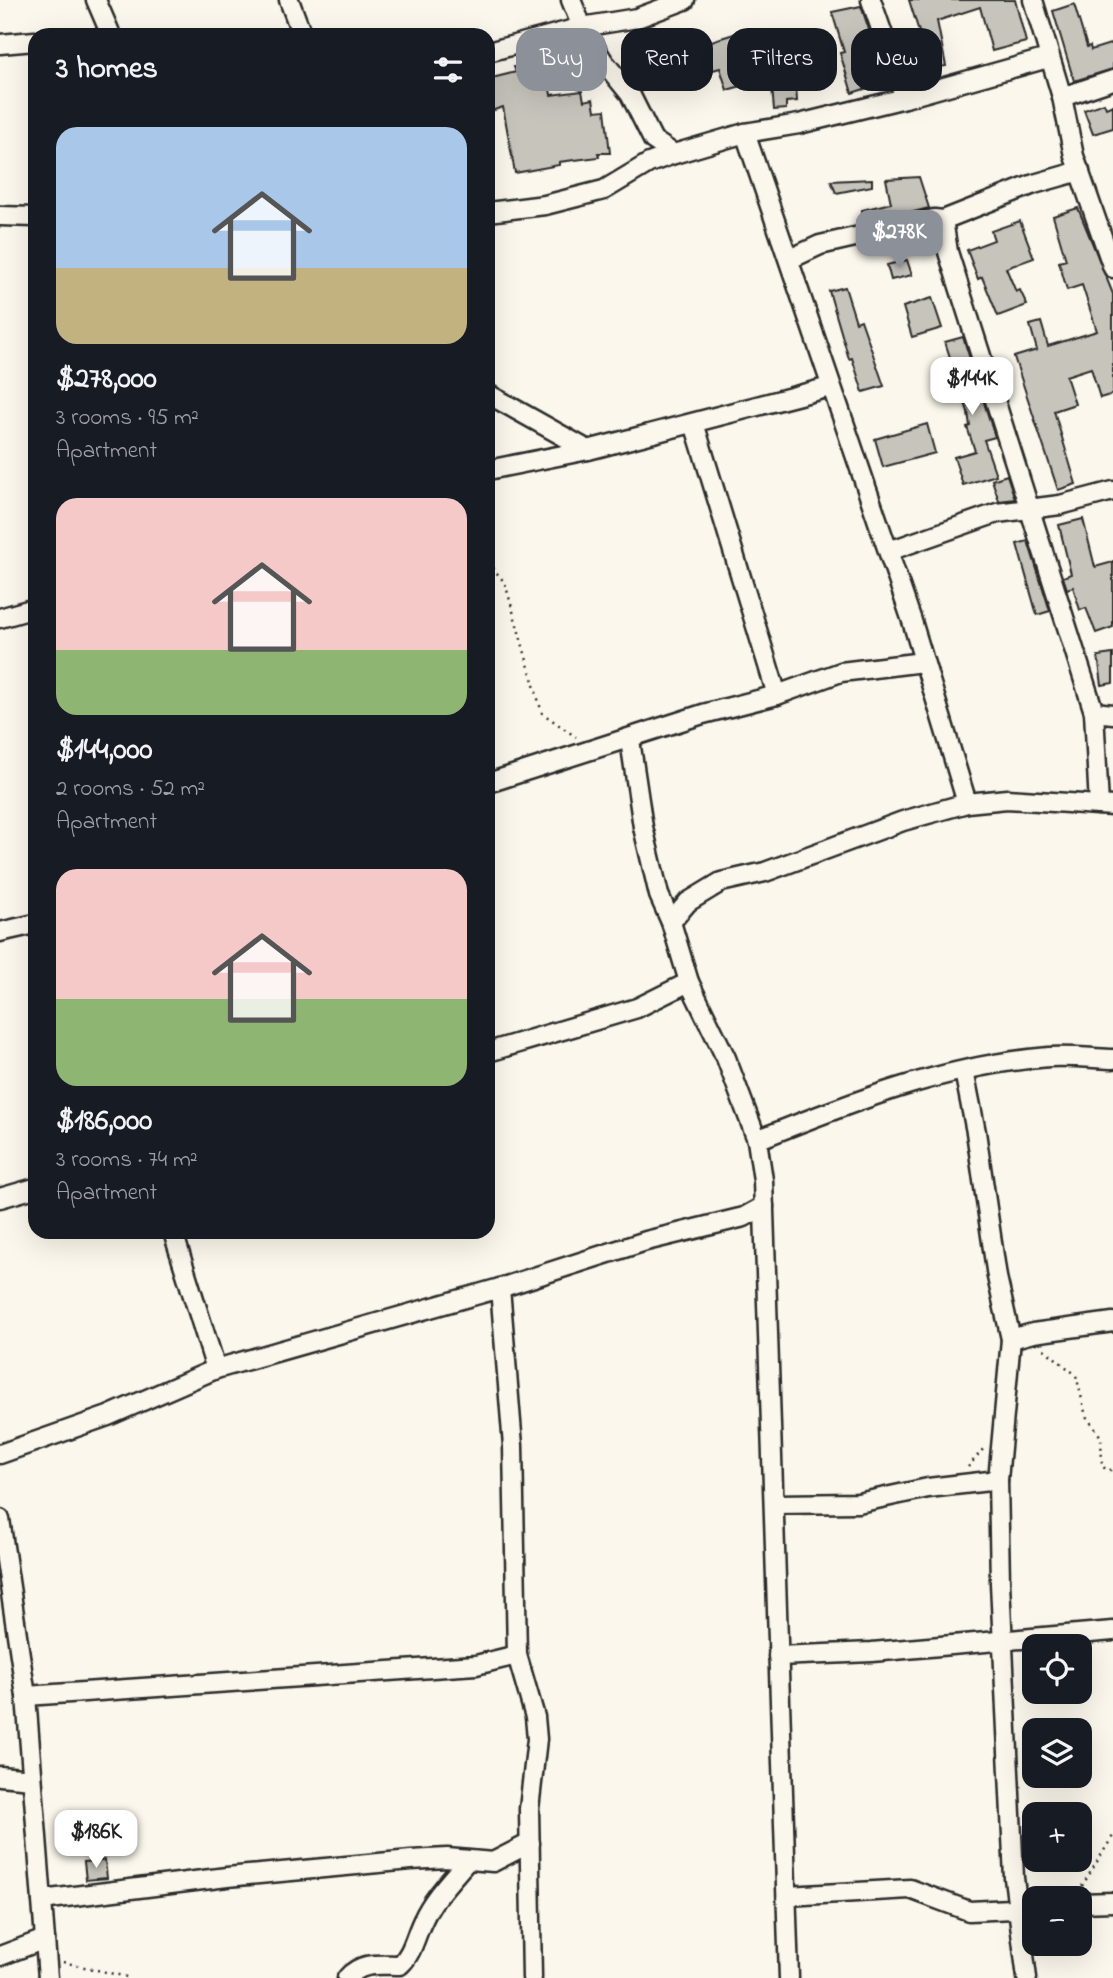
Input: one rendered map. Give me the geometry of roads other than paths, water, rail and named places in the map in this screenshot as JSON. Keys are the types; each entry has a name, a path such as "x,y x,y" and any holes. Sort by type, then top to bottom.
{"street":[{"path":"96,0 108,28"},
{"path":"289,0 299,28"},
{"path":"571,0 582,27 604,62 630,94 653,140 674,154"},
{"path":"495,50 582,27 637,18 685,0"},
{"path":"871,0 905,98"},
{"path":"1033,0 1048,58 1062,97 1080,171 1113,268"},
{"path":"0,44 28,42"},
{"path":"495,211 545,205 604,190 649,163 674,154 745,133 799,124 905,98 1048,58"},
{"path":"1062,97 1113,80"},
{"path":"745,133 790,259 830,387 889,551 934,689 967,803"},
{"path":"790,259 820,245 934,219 943,220 1034,184 1080,171"},
{"path":"0,216 28,217"},
{"path":"671,922 688,902 721,882 765,872 903,821 967,803 1007,799 1106,806 1094,712 948,252 943,220"},
{"path":"495,469 588,450 830,387"},
{"path":"495,398 588,450"},
{"path":"694,423 777,695"},
{"path":"889,551 997,513 1086,500 1113,491"},
{"path":"0,618 28,610"},
{"path":"495,781 841,673 923,662"},
{"path":"1094,712 1113,713"},
{"path":"630,740 643,827 660,895 689,982 726,1058 757,1140 764,1206 789,1978"},
{"path":"0,932 28,926"},
{"path":"495,1050 637,1008 689,982"},
{"path":"757,1140 897,1086 964,1071 1049,1057 1113,1059"},
{"path":"964,1071 976,1132 996,1277 1011,1339 998,1480 1002,1641 1014,1878 1022,1897"},
{"path":"0,1198 28,1190"},
{"path":"0,1454 108,1416 216,1369 500,1288 646,1241 744,1217 764,1206"},
{"path":"175,1239 216,1369"},
{"path":"500,1288 513,1446 517,1656 535,1717 537,1739 531,1781 532,1978"},
{"path":"1011,1339 1033,1333 1113,1322"},
{"path":"775,1504 859,1503 956,1484 998,1480"},
{"path":"0,1519 26,1696 48,1978"},
{"path":"778,1656 872,1652 1113,1632"},
{"path":"26,1696 476,1665 517,1656"},
{"path":"0,1776 32,1779"},
{"path":"42,1900 227,1877 399,1861 447,1858 493,1862 530,1843"},
{"path":"347,1978 366,1964 400,1965 408,1958 423,1919 467,1861"},
{"path":"787,1896 910,1889 969,1911 1022,1909"},
{"path":"1092,1899 1113,1902"},
{"path":"0,1956 44,1939"},
{"path":"1027,1956 1027,1978"}]}
